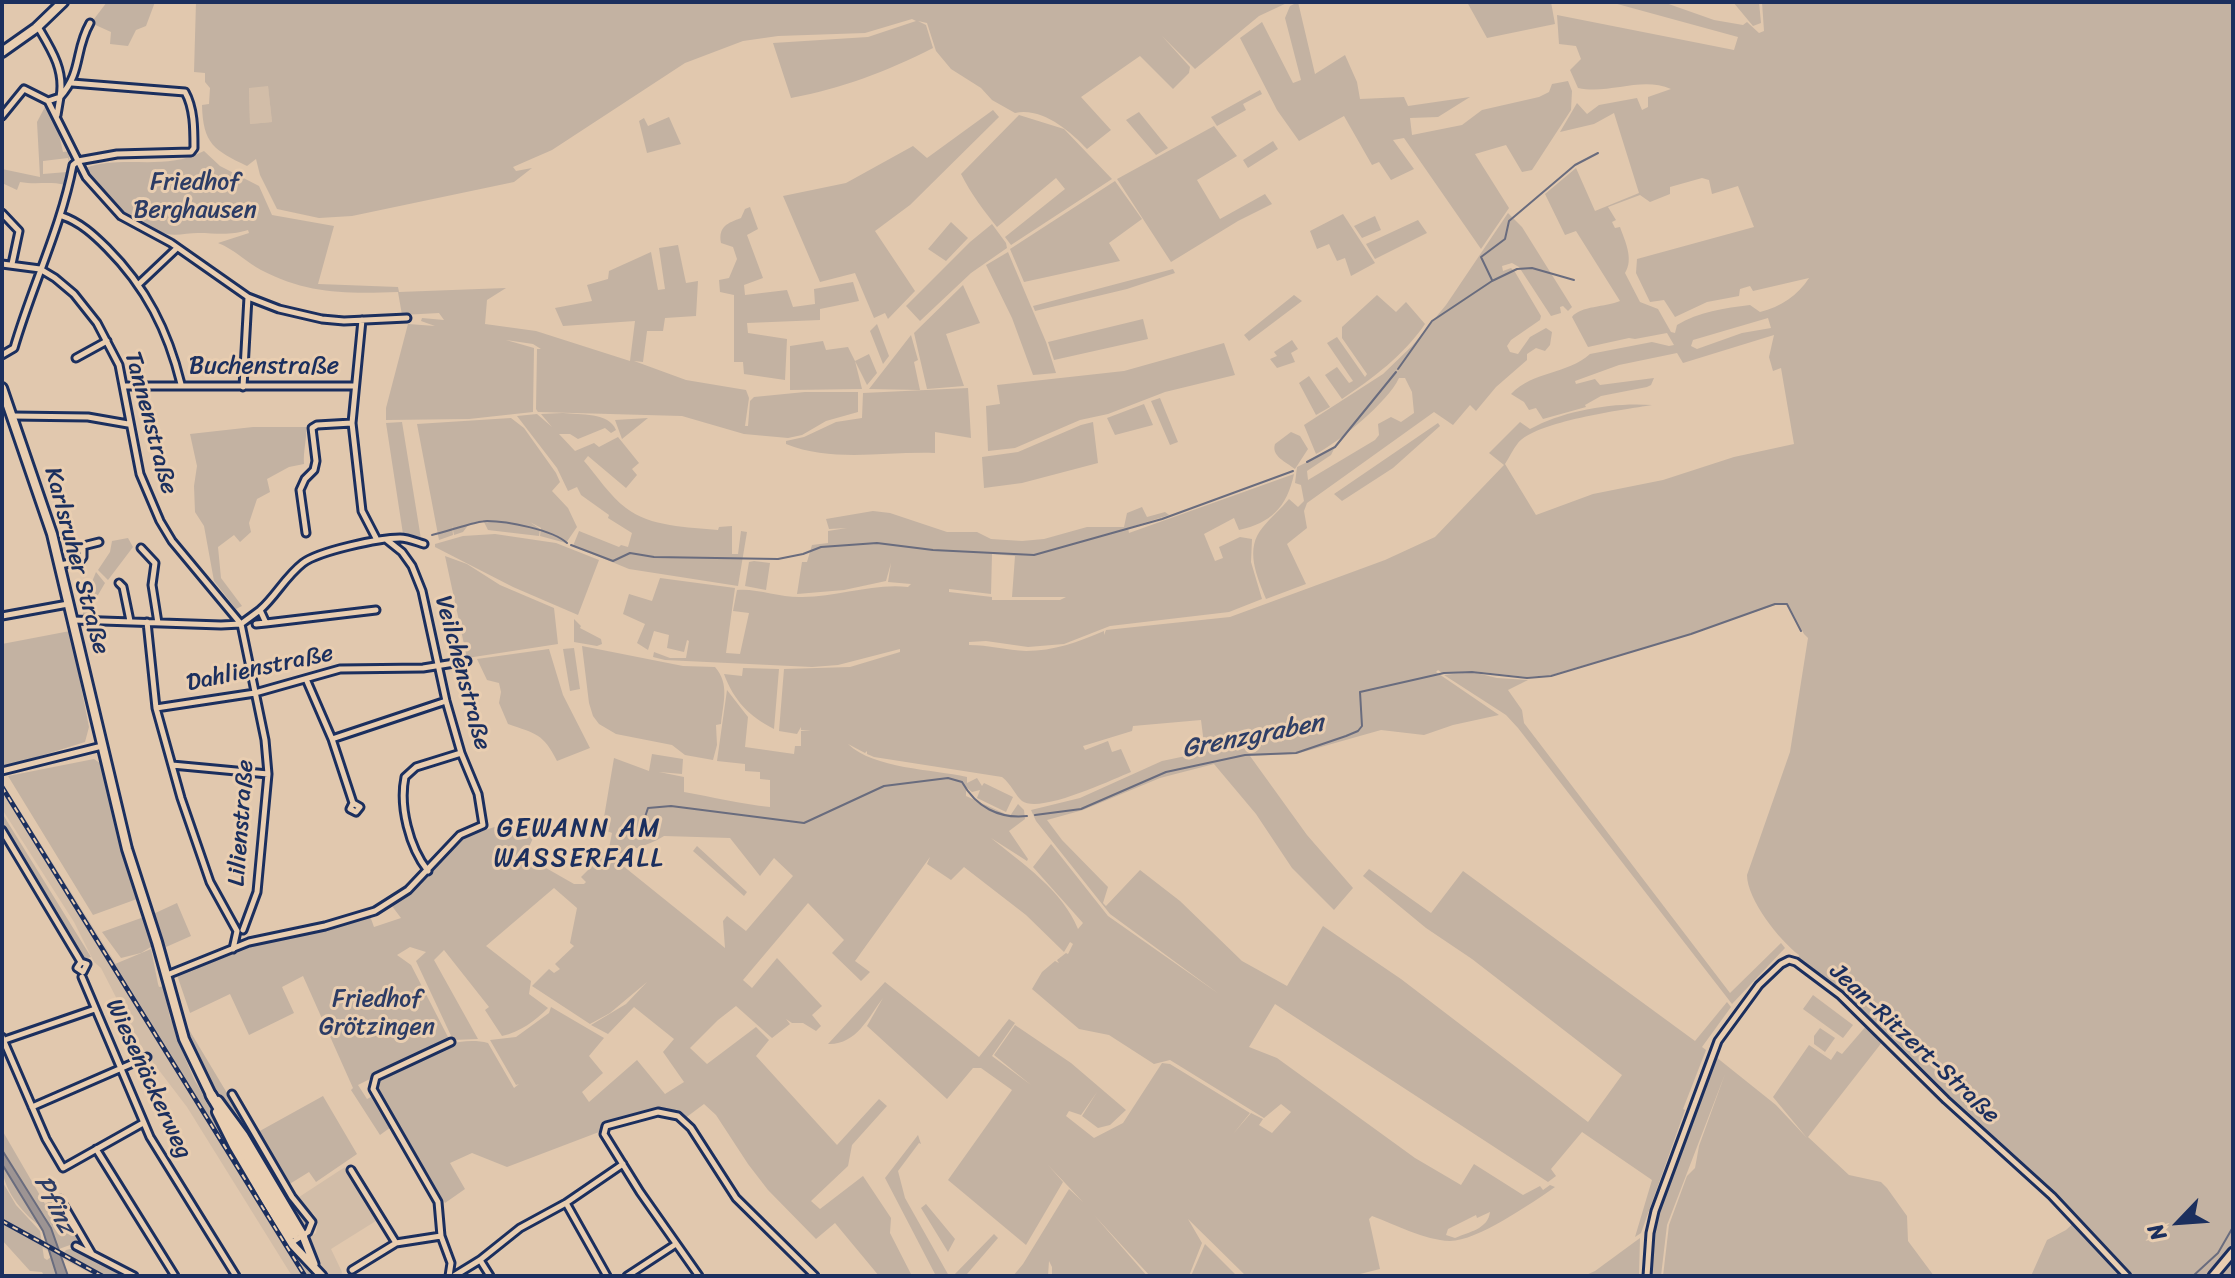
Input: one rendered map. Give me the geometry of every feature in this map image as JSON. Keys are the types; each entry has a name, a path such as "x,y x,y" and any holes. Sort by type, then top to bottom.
{"highway":[{"path":"211,1095 296,1238"}],"main road":[{"path":"4,46 38,27 58,3"},
{"name":"Karlsruher Straße","path":"2,388 47,516 127,849 187,1048 211,1095"}],"street":[{"path":"48,101 60,97 72,83 80,45 90,23"},
{"path":"38,27 59,67 63,82 57,115"},
{"path":"2,355 14,348 40,269 62,216 73,165 78,161 117,154 191,152 194,148 191,106 185,92 72,83"},
{"path":"2,116 24,89 48,101 92,186 121,216 177,248 248,297 279,309 322,319 407,318"},
{"path":"2,213 19,231 12,264"},
{"path":"62,216 96,236 139,284 168,339 181,384"},
{"path":"139,284 177,248"},
{"name":"Tannenstraße","path":"2,264 40,269 74,294 97,323 119,365 140,474 163,528 241,624"},
{"path":"243,387 248,297"},
{"path":"362,320 352,423 362,511 376,538"},
{"path":"76,358 107,341"},
{"name":"Buchenstraße","path":"125,386 355,386"},
{"path":"13,416 88,417 128,424"},
{"path":"306,533 300,490 314,470 314,426 352,423"},
{"path":"73,620 241,624 274,599 286,580 306,561 376,538 387,540 401,537 424,544"},
{"name":"Veilchenstraße","path":"387,540 402,552 412,566 422,591 446,701 461,753 478,794 483,825 460,835 428,871"},
{"path":"402,552 416,541"},
{"path":"60,565 80,561 83,546 99,542"},
{"path":"141,548 155,563 152,585 158,623"},
{"path":"119,583 123,587 130,621"},
{"path":"2,616 69,604"},
{"path":"260,610 266,623"},
{"path":"256,624 376,610"},
{"path":"147,622 156,708 197,850 228,918 249,942"},
{"name":"Lilienstraße","path":"233,949 257,892 268,774 241,624"},
{"name":"Dahlienstraße","path":"156,708 255,693 340,669 409,669 467,661"},
{"path":"306,679 332,739 353,803"},
{"path":"332,739 446,701"},
{"path":"2,771 103,746"},
{"path":"166,976 249,942 366,915 399,897 428,871 415,847 406,819 405,777 416,767 461,753"},
{"path":"172,765 268,774"},
{"path":"2,830 81,962"},
{"name":"Jean-Ritzert-Straße","path":"1647,1276 1655,1211 1718,1041 1751,994 1789,960 1840,995 1954,1108 2052,1196 2127,1276"},
{"name":"Wiesenäckerweg","path":"82,977 143,1123 236,1276"},
{"path":"95,1009 3,1040 63,1168 143,1123"},
{"path":"451,1042 379,1075 373,1085 375,1094 438,1202 441,1236 451,1263 452,1276 480,1260 520,1228 566,1203 623,1164"},
{"path":"32,1107 147,1057"},
{"path":"232,1094 292,1197 309,1217 311,1227 296,1238"},
{"path":"699,1276 607,1139 603,1130 611,1124 658,1112 678,1116 691,1128 736,1198 815,1276"},
{"path":"96,1149 175,1276"},
{"path":"351,1170 396,1243"},
{"path":"60,1199 93,1255"},
{"path":"566,1203 607,1276"},
{"path":"352,1270 396,1243 441,1236"},
{"path":"296,1238 319,1273"},
{"path":"296,1238 319,1273"},
{"path":"627,1276 676,1244"},
{"path":"76,1246 134,1276"},
{"path":"2213,1276 2233,1252"},
{"path":"480,1260 490,1276"}],"shaded area":[{"path":"268,85 272,122 250,124 249,87"},
{"path":"2,782 309,1276 292,1276 187,1107 142,1048 101,968 94,962 74,922 2,809"},
{"path":"2,1150 51,1228 68,1276 57,1276 43,1231 2,1164"},
{"path":"345,1167 379,1219 331,1249 342,1272 341,1276 329,1276 313,1257 308,1238 316,1233 318,1221 296,1199"},
{"path":"2,1219 107,1276 95,1276 44,1249"}],"green space":[{"path":"107,2 155,2 146,26 136,30 128,46 110,44 111,32 91,23"},
{"path":"196,2 1289,2 1259,16 1195,69 1162,36 1190,67 1189,73 1173,89 1140,56 1081,97 1111,130 1087,149 1055,122 1035,114 1015,113 951,69 936,51 927,23 918,21 926,25 933,48 864,78 791,98 773,43 868,37 916,21 912,19 865,33 778,36 743,41 685,63 552,150 513,167 516,171 532,168 514,182 352,216 319,218 277,209 260,175 256,159 247,166 212,144 205,129 202,105 209,104 210,88 205,82 205,73 194,72","holes":["268,86 272,122 250,124 249,88"]},
{"path":"1298,2 1315,74 1345,55 1357,82 1360,99 1404,97 1408,106 1470,97 1438,117 1410,118 1412,135 1462,125 1482,110 1539,97 1549,92 1552,84 1568,81 1572,91 1571,110 1532,170 1522,172 1506,145 1475,154 1509,208 1481,249 1404,138 1393,140 1414,169 1391,180 1379,162 1372,165 1344,116 1299,141 1277,110 1240,38 1262,22 1293,83 1301,80 1285,18 1290,6"},
{"path":"1467,2 1551,2 1555,24 1487,38"},
{"name":"Friedhof Grötzingen","path":"1610,2 1663,2 1714,20 1743,25 1747,22 1759,33 1764,31 1762,2 2233,2 2233,1276 2031,1276 2047,1240 2078,1219 1841,993 1798,959 1799,955 1782,940 1758,907 1747,875 1790,752 1808,638 1788,604 1781,603 1551,675 1527,677 1472,671 1442,673 1438,670 1436,672 1499,715 1424,735 1381,730 1296,754 1250,756 1307,835 1353,888 1334,910 1292,868 1256,814 1214,764 1160,778 1083,810 1047,820 1108,887 1103,903 1106,906 1140,870 1180,901 1242,961 1287,986 1323,926 1401,979 1588,1122 1622,1075 1472,959 1426,928 1363,876 1369,869 1431,913 1463,871 1695,1041 1727,1002 1731,1007 1702,1047 1706,1050 1685,1110 1641,1233 1635,1237 1652,1180 1582,1132 1551,1169 1556,1176 1548,1182 1275,1004 1249,1047 1277,1058 1415,1158 1461,1185 1474,1164 1523,1195 1540,1186 1543,1190 1550,1185 1555,1187 1475,1235 1450,1241 1410,1232 1372,1216 1369,1219 1380,1269 1352,1276 1246,1276 1188,1219 1202,1243 1189,1276 1150,1276 1094,1215 1147,1276 1052,1276 1049,1261 1048,1276 1013,1276 1069,1189 1083,1202 1048,1165 1063,1182 1026,1245 948,1180 1012,1090 981,1068 973,1068 947,1099 867,1026 883,998 854,1035 828,1044 885,982 979,1057 1009,1019 1015,1023 992,1056 1031,1085 994,1055 1015,1025 1071,1063 1126,1110 1110,1125 1098,1128 1082,1116 1097,1092 1081,1115 1069,1111 1066,1116 1094,1138 1123,1123 1162,1063 1170,1064 1250,1113 1233,1134 1251,1113 1263,1119 1259,1125 1272,1133 1291,1112 1281,1104 1264,1118 1170,1060 1154,1064 1109,1035 1079,1029 1032,989 1042,972 1055,961 1059,963 1057,960 1068,954 1073,944 1070,942 1064,952 1026,915 964,867 951,880 927,864 930,857 855,961 870,972 861,981 832,953 844,940 808,903 743,980 752,988 777,958 822,1006 812,1015 821,1026 816,1031 803,1023 792,1023 786,1019 790,1024 772,1038 736,1006 690,1048 707,1064 756,1027 769,1040 756,1056 837,1145 879,1099 887,1106 852,1145 848,1166 811,1201 820,1209 863,1176 891,1218 890,1233 912,1276 879,1276 835,1223 816,1239 768,1190 716,1115 704,1104 680,1122 666,1116 652,1115 507,1167 472,1153 450,1163 465,1189 445,1203 376,1086 376,1079 415,1058 459,1042 488,1043 514,1088 519,1084 516,1085 490,1040 516,1037 549,1013 551,1007 604,1038 589,1056 603,1073 582,1092 589,1102 637,1060 665,1094 684,1082 663,1052 674,1039 634,1007 608,1034 591,1025 626,1004 647,982 610,1013 590,1024 532,986 549,969 554,973 560,969 555,964 574,946 570,943 577,908 554,888 486,946 531,981 529,994 548,1008 515,1032 502,1036 485,1010 489,1007 444,950 434,960 478,1039 453,1040 416,961 426,952 410,947 397,955 411,965 449,1039 358,1085 367,1099 373,1096 391,1127 380,1135 351,1090 353,1088 303,976 282,987 294,1013 249,1035 230,994 190,1013 177,975 250,945 311,933 370,916 374,927 401,918 392,906 428,876 447,851 462,838 512,821 542,818 525,856 574,884 584,884 586,882 581,877 591,867 585,859 587,850 608,853 612,833 602,829 614,758 649,771 652,754 683,759 682,774 659,772 684,777 684,792 770,807 770,780 760,779 760,772 745,771 745,764 717,761 727,690 748,717 745,747 794,754 795,746 801,746 801,731 811,731 801,730 801,727 797,734 779,731 784,669 850,667 900,652 900,649 838,665 812,667 665,660 653,657 654,652 670,658 686,658 689,641 684,652 667,648 669,635 654,631 648,650 637,643 645,624 623,614 629,594 652,601 660,578 735,588 726,653 740,654 749,613 733,611 737,590 813,597 881,587 908,587 911,584 888,582 891,563 886,581 844,590 797,594 802,562 807,562 812,545 828,543 828,531 847,528 829,529 826,519 873,511 890,513 947,532 977,532 991,539 1022,541 1044,539 1087,527 1124,527 1127,513 1142,507 1147,517 1165,512 1169,515 1128,528 1129,533 1294,474 1287,496 1269,518 1239,530 1234,518 1204,534 1215,561 1223,558 1219,547 1240,537 1252,539 1251,562 1262,599 1229,612 1110,626 1064,644 1028,647 986,641 969,642 969,645 1036,651 1066,645 1104,631 1104,635 1106,630 1230,617 1385,560 1435,537 1504,465 1489,453 1520,422 1530,429 1558,417 1590,409 1652,405 1601,413 1543,428 1518,443 1505,464 1536,515 1593,494 1663,480 1734,457 1794,444 1781,368 1773,371 1769,357 1774,335 1683,363 1677,353 1619,365 1575,381 1576,384 1595,379 1600,385 1654,378 1647,387 1601,396 1586,407 1543,419 1536,408 1529,410 1524,402 1511,394 1520,386 1581,361 1590,354 1652,342 1674,345 1667,333 1588,347 1572,317 1581,311 1620,301 1576,231 1565,235 1545,194 1576,168 1595,211 1639,193 1614,113 1594,124 1560,132 1577,103 1587,114 1599,105 1637,98 1642,110 1648,107 1648,97 1671,89 1648,84 1590,90 1578,88 1570,70 1581,59 1576,46 1559,44 1557,15 1734,50 1738,37","holes":["1702,178 1709,180 1712,194 1738,186 1754,227 1637,259 1636,273 1650,302 1664,300 1675,317 1707,302 1739,296 1740,289 1750,286 1753,291 1809,278 1805,284 1775,307 1760,312 1750,305 1712,311 1677,325 1675,333 1671,332 1658,309 1640,302 1625,273 1629,262 1628,250 1620,227 1615,228 1612,222 1616,220 1608,207 1640,195 1650,202 1670,194 1670,187","1768,318 1771,328 1742,333 1697,349 1691,346 1693,340","992,554 1015,556 1012,597 1066,597 1060,600 992,600 992,597 949,592 949,589 991,594","1201,720 1205,752 1162,761 1080,798 1031,810 1036,821 1110,914 1219,994 1108,916 1051,844 1033,867 1083,923 1078,929 1052,890 991,838 1027,861 1009,831 1025,819 1024,810 1018,804 1010,816 966,796 966,787 972,792 980,790 977,798 1006,812 1013,797 984,783 982,786 977,778 967,783 967,777 888,763 873,759 848,744 874,757 1002,777 1022,801 1031,804 1059,800 1131,772 1121,749 1112,752 1108,741 1085,750 1083,746 1132,731 1133,726","664,836 730,838 760,876 774,858 793,876 746,931 727,916 723,921 725,948 612,857","1490,1212 1486,1222 1477,1229 1455,1238 1446,1235 1448,1229 1476,1215 1477,1218"]},
{"path":"1733,2 1759,2 1761,23 1753,26"},
{"path":"1260,90 1262,94 1243,104 1246,110 1217,126 1211,117"},
{"path":"46,105 56,121 63,152 70,151 69,162 68,158 43,161 43,174 67,172 65,185 20,182 17,190 2,183 2,169 40,177 37,122"},
{"path":"993,110 999,117 910,205 875,231 915,291 888,319 885,313 874,318 855,273 820,282 783,196 846,183 913,146 927,158"},
{"path":"1139,112 1168,148 1156,155 1126,120"},
{"path":"1019,115 1064,129 1112,179 1011,245 1005,237 1065,189 1056,178 997,227 961,174"},
{"path":"669,117 681,144 647,153 639,121 644,118 648,126"},
{"path":"1214,126 1237,156 1197,180 1220,219 1265,194 1272,204 1171,262 1117,179"},
{"path":"1273,141 1278,149 1248,168 1243,160"},
{"name":"Friedhof Berghausen","path":"204,151 220,166 259,186 272,215 334,226 318,284 398,287 399,292 506,288 487,300 485,324 536,331 630,361 635,321 563,326 555,308 592,301 587,285 608,279 609,271 651,252 658,290 665,289 659,248 678,245 686,283 698,281 696,316 665,318 663,331 647,331 643,362 634,361 686,380 746,390 749,398 745,426 748,426 750,401 754,397 805,392 858,392 858,412 826,421 802,435 788,438 744,434 682,416 538,412 537,349 541,349 533,344 506,340 534,348 533,412 469,419 386,420 386,408 408,324 435,326 421,321 422,318 444,320 439,313 402,315 398,292 328,291 295,284 261,270 218,243 249,233 248,230 229,234 175,235 154,230 120,209 85,168 115,162 174,161"},
{"path":"1115,181 1142,219 1109,243 1120,261 1024,282 1010,249"},
{"path":"750,207 758,229 747,235 763,278 744,285 745,295 787,290 793,307 815,304 814,289 853,282 859,301 820,309 820,320 747,323 748,333 787,339 785,380 744,374 743,362 734,362 734,295 720,292 719,280 729,278 737,259 733,247 721,243 720,237 725,226 741,218 745,209"},
{"path":"1508,213 1522,227 1572,307 1568,311 1560,307 1561,313 1551,316 1519,267 1512,263 1502,266 1503,271 1511,268 1515,272 1541,316 1507,346 1510,352 1518,354 1530,337 1546,328 1552,332 1550,345 1545,351 1536,348 1527,354 1527,360 1496,387 1476,411 1470,405 1453,425 1434,412 1307,503 1304,511 1307,528 1287,544 1306,584 1266,599 1254,563 1254,544 1263,527 1289,499 1298,507 1304,501 1301,485 1295,483 1297,467 1334,449 1331,455 1307,471 1308,480 1375,440 1379,435 1378,424 1391,417 1401,422 1414,413 1412,392 1405,378 1399,378 1385,398 1362,420 1316,454 1304,425 1383,374 1412,346 1446,305"},
{"path":"1343,214 1375,263 1351,276 1345,258 1337,261 1329,244 1317,249 1310,231"},
{"path":"1375,216 1381,230 1362,238 1354,226"},
{"path":"1418,220 1427,233 1375,259 1366,244"},
{"path":"951,222 968,238 946,261 928,249"},
{"path":"992,224 1007,248 971,273 920,321 906,306"},
{"path":"1008,252 1056,373 1033,375 1012,318 986,265"},
{"path":"1173,269 1175,273 1127,289 1035,311 1033,306"},
{"path":"963,285 980,323 946,334 964,386 927,389 914,333"},
{"path":"1294,295 1302,301 1249,341 1244,335"},
{"path":"1377,295 1396,312 1406,302 1425,324 1397,356 1342,399 1325,375 1337,367 1349,383 1353,381 1327,343 1337,337 1365,377 1367,374 1342,338 1342,327"},
{"path":"1143,319 1148,339 1054,360 1048,342"},
{"path":"877,324 889,356 883,364 870,331"},
{"path":"911,335 918,360 914,362 920,390 869,389"},
{"path":"1292,340 1298,349 1291,353 1295,362 1277,368 1270,359 1277,356 1274,352"},
{"path":"823,341 826,350 848,347 862,389 790,390 790,346"},
{"path":"1224,343 1235,375 1165,392 1108,414 1080,420 1015,448 988,451 986,406 1000,404 997,385 1124,371"},
{"path":"869,354 877,373 867,385 855,361"},
{"path":"1309,376 1330,407 1316,415 1299,383"},
{"path":"968,388 971,438 935,432 935,453 841,455 786,444 786,441 804,437 836,422 862,418 863,393"},
{"path":"1160,398 1178,442 1170,445 1151,401"},
{"path":"1144,404 1153,425 1115,435 1107,418"},
{"path":"537,414 552,427 541,414 601,417 616,430 611,433 605,428 578,439 570,434 559,434 575,451 594,443 599,447 618,437 639,463 632,469 637,475 626,488 588,456 584,461 626,508 658,523 718,530 719,527 732,526 732,554 738,554 741,531 747,532 738,586 629,569 573,546 579,531 619,547 628,547 632,533 608,518 609,515 581,495 577,487 568,491 557,468 517,416"},
{"path":"511,418 524,428 556,473 560,482 552,491 568,508 577,527 566,543 540,536 541,528 530,522 540,529 539,536 488,530 483,520 469,524 463,532 454,535 452,525 453,535 439,540 417,424"},
{"path":"648,418 622,439 615,420"},
{"path":"402,422 421,539 403,534 386,423"},
{"path":"1093,422 1098,463 1022,483 984,488 982,457 1018,452"},
{"path":"1438,423 1440,426 1393,468 1342,501 1334,494"},
{"path":"253,427 306,427 304,464 289,467 267,479 270,492 257,499 249,523 251,532 240,542 234,535 218,547 221,578 242,606 236,609 214,581 204,526 195,512 197,466 190,434"},
{"path":"1291,432 1300,436 1308,449 1295,469 1280,458 1274,448"},
{"path":"495,534 556,543 599,560 578,615 513,587 435,547 435,544 463,536"},
{"path":"128,538 133,547 108,580 98,570 110,552 112,541"},
{"path":"445,556 467,564 500,585 554,608 558,644 467,658"},
{"path":"749,562 770,563 766,590 745,586"},
{"path":"96,572 105,583 91,607 90,616 83,615 83,594 87,594"},
{"path":"574,619 580,628 601,639 602,644 574,642"},
{"path":"70,631 89,727 85,742 2,768 2,644"},
{"path":"582,646 683,666 715,667 723,680 724,694 721,724 716,725 717,745 713,760 685,755 672,745 616,734 599,724 589,703"},
{"path":"574,648 580,689 570,691 563,649"},
{"path":"549,649 563,695 590,748 557,761 538,736 508,724 499,703 499,683 487,680 477,659"},
{"path":"743,668 779,669 774,729 743,707 728,684 724,674 742,676"},
{"path":"1472,672 1497,678 1528,680 1508,690 1522,710 1524,723 1730,993 1781,943 1785,948 1732,1004 1518,728 1506,715 1444,675"},
{"path":"94,759 100,763 137,899 93,915 8,776"},
{"path":"2,813 91,957 84,959 2,823"},
{"path":"697,846 747,892 744,896 693,851"},
{"path":"177,903 191,936 166,947 151,915"},
{"path":"144,917 154,945 141,953 121,958 102,932"},
{"path":"151,949 158,984 159,987 164,986 170,1018 179,1033 194,1079 290,1244 318,1276 309,1276 288,1244 115,964"},
{"path":"173,977 185,1023 293,1203 309,1223 306,1229 302,1228 195,1056 171,981"},
{"path":"1813,995 1853,1025 1843,1038 1803,1009"},
{"path":"1867,1025 1883,1041 1808,1137 1849,1175 1881,1182 1887,1188 1907,1216 1908,1241 1934,1276 1663,1276 1669,1225 1687,1176 1695,1168 1699,1146 1725,1074 1667,1225 1661,1276 1651,1276 1656,1218 1716,1057 1776,1105 1807,1138 1773,1097 1809,1045 1831,1060 1837,1051 1842,1054"},
{"path":"1820,1028 1835,1038 1825,1052 1814,1044 1814,1036"},
{"path":"323,1096 357,1154 316,1182 309,1172 288,1185 258,1132"},
{"path":"2,1130 45,1204 55,1198 87,1250 70,1245 59,1249 46,1218 2,1150"},
{"path":"918,1135 921,1144 898,1171 905,1198 949,1276 936,1276 885,1178"},
{"path":"2,1164 40,1226 14,1199 5,1182"},
{"path":"2,1181 16,1205 40,1231 44,1258 47,1260 51,1257 57,1276 30,1271 2,1240"},
{"path":"926,1204 955,1239 948,1252 921,1208"},
{"path":"994,1234 998,1238 968,1276 953,1276"},
{"path":"1640,1238 1639,1276 1584,1276 1595,1271"},
{"path":"1205,1244 1237,1276 1191,1276"},
{"path":"74,1248 127,1276 107,1276 63,1254"}],"waterway":[{"path":"1492,280 1481,257 1505,239 1509,221 1575,165 1598,153"},
{"path":"1398,369 1432,321 1492,281 1517,269 1532,268 1574,280"},
{"path":"1307,462 1335,447 1396,372"},
{"path":"571,545 613,561 630,553 654,557 778,559 821,547 877,543 933,550 1034,555 1162,519 1293,471"},
{"path":"432,535 475,523 496,521 541,530 567,543"},
{"name":"Grenzgraben","path":"1035,815 1081,809 1166,772 1245,755 1296,753 1346,736 1362,726 1360,692 1444,673 1472,672 1527,678 1551,676 1691,634 1775,604 1787,604 1801,631"},
{"name":"Grenzgraben","path":"643,823 648,808 671,806 804,823 884,786 948,778 962,782 974,798 989,810 1027,816"},
{"path":"2193,1276 2218,1253 2233,1227"}],"tunnel":[{"path":"294,1234 311,1263"}],"railway":[{"path":"2,787 305,1276"},
{"path":"2,1221 102,1276"}],"district":[{"name":"GEWANN AM WASSERFALL","path":"579,844"}],"water label":[{"name":"Pfinz","path":"54,1205"}]}
